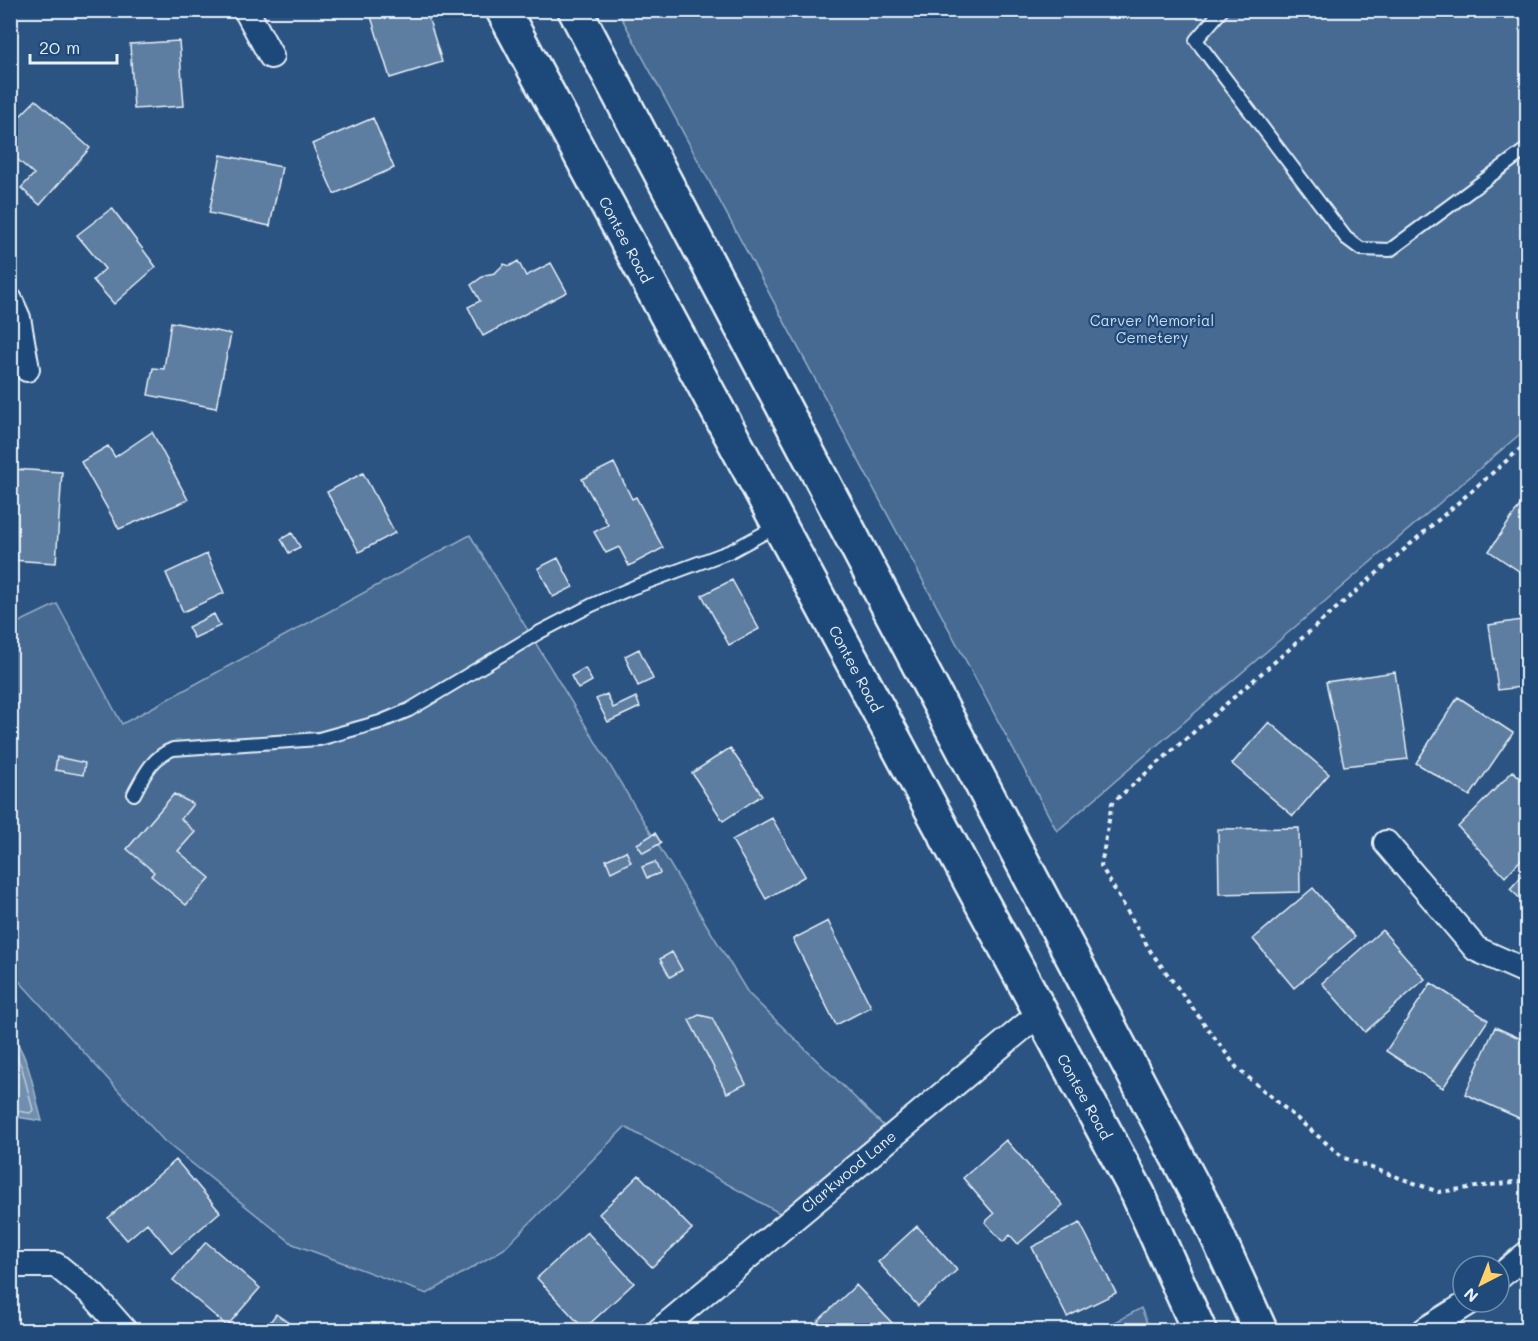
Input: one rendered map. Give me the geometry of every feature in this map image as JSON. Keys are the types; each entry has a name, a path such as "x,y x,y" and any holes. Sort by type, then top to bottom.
{"street":[{"path":"246,10 271,56"},
{"name":"Contee Road","path":"503,10 1039,1014 1138,1194 1199,1330"},
{"path":"575,10 1207,1213 1260,1330"},
{"path":"10,300 18,318 27,369"},
{"path":"1386,843 1476,949 1527,972"},
{"name":"Clarkwood Lane","path":"660,1330 1039,1014"},
{"path":"1511,1267 1527,1253"},
{"path":"10,1265 56,1265 94,1296 124,1330"},
{"path":"1425,1330 1451,1314"}],"lane":[{"path":"1222,10 1196,40 1346,238 1361,249 1390,250 1527,148"},
{"path":"134,794 150,765 162,753 173,749 319,739 380,722 410,710 538,633 583,610 634,587 731,551 778,525"}],"path":[{"path":"1527,442 1112,803 1101,866 1150,952 1237,1068 1344,1158 1439,1192 1527,1180"}],"green space":[{"name":"Carver Memorial Cemetery","path":"618,11 1527,11 1527,428 1057,831"},
{"path":"470,535 748,993 893,1135 792,1220 625,1127 504,1249 427,1294 293,1244 164,1141 11,972 11,626 57,604 122,724"},
{"path":"1141,1308 1150,1330 1101,1330"}],"water":[{"path":"10,1033 17,1042 27,1064 42,1121 11,1116"}],"building":[{"path":"369,10 426,10 442,62 390,78"},
{"path":"179,41 184,106 134,109 130,44"},
{"path":"36,100 90,148 40,205 21,188 34,174 10,153 10,126"},
{"path":"373,118 394,168 334,194 312,144"},
{"path":"221,155 282,167 270,226 209,213"},
{"path":"112,208 156,267 114,304 93,280 105,269 77,235"},
{"path":"518,261 526,276 551,263 567,292 483,336 468,307 480,301 471,285 485,275 495,273 504,264 510,266"},
{"path":"171,322 231,334 216,408 148,395 153,368 164,369"},
{"path":"152,432 188,500 119,529 81,462 108,446 115,457"},
{"path":"614,463 632,499 636,497 663,548 629,566 619,547 606,553 594,532 608,525 582,479"},
{"path":"10,469 62,472 56,563 10,560"},
{"path":"363,473 395,533 359,552 327,492"},
{"path":"1523,501 1528,504 1528,577 1489,551"},
{"path":"292,533 300,547 289,553 281,539"},
{"path":"207,554 224,593 183,612 166,573"},
{"path":"558,558 573,587 553,597 538,568"},
{"path":"732,580 759,629 729,645 702,595"},
{"path":"214,614 220,626 194,638 188,627"},
{"path":"1528,619 1528,686 1498,690 1489,625"},
{"path":"639,649 653,679 638,686 625,656"},
{"path":"585,668 592,681 578,689 571,676"},
{"path":"1395,672 1408,759 1344,766 1326,682"},
{"path":"607,694 613,708 636,697 640,707 608,722 596,699"},
{"path":"1458,697 1513,733 1470,796 1416,763"},
{"path":"1269,722 1329,774 1293,816 1232,764"},
{"path":"730,748 762,795 723,821 692,773"},
{"path":"57,757 85,763 83,775 55,770"},
{"path":"1513,771 1528,786 1528,852 1505,877 1458,827"},
{"path":"174,794 193,804 181,819 195,832 178,851 210,878 186,905 151,876 154,872 127,849"},
{"path":"772,818 805,876 766,899 732,840"},
{"path":"1299,828 1300,892 1219,894 1218,829"},
{"path":"655,833 661,843 643,853 637,844"},
{"path":"626,851 631,862 611,872 606,860"},
{"path":"655,862 660,873 647,878 642,867"},
{"path":"1528,869 1528,906 1510,889"},
{"path":"1313,888 1355,937 1294,988 1253,939"},
{"path":"828,921 871,1007 836,1025 793,939"},
{"path":"1382,930 1425,979 1365,1032 1322,983"},
{"path":"672,952 682,970 670,977 660,959"},
{"path":"1431,983 1488,1020 1443,1088 1386,1051"},
{"path":"699,1015 712,1018 746,1084 727,1093 689,1020"},
{"path":"1495,1027 1528,1042 1528,1122 1465,1094"},
{"path":"1006,1140 1063,1205 1018,1244 1010,1235 1003,1242 985,1222 994,1214 963,1178"},
{"path":"176,1160 220,1212 172,1253 147,1223 127,1240 108,1218"},
{"path":"639,1175 692,1229 652,1267 599,1214"},
{"path":"1080,1223 1116,1293 1067,1317 1032,1247"},
{"path":"917,1226 957,1270 918,1306 878,1262"},
{"path":"587,1232 634,1283 584,1329 537,1278"},
{"path":"206,1242 260,1288 227,1326 173,1280"},
{"path":"856,1285 894,1325 887,1330 825,1330 817,1322"},
{"path":"276,1314 299,1330 264,1330"}]}
